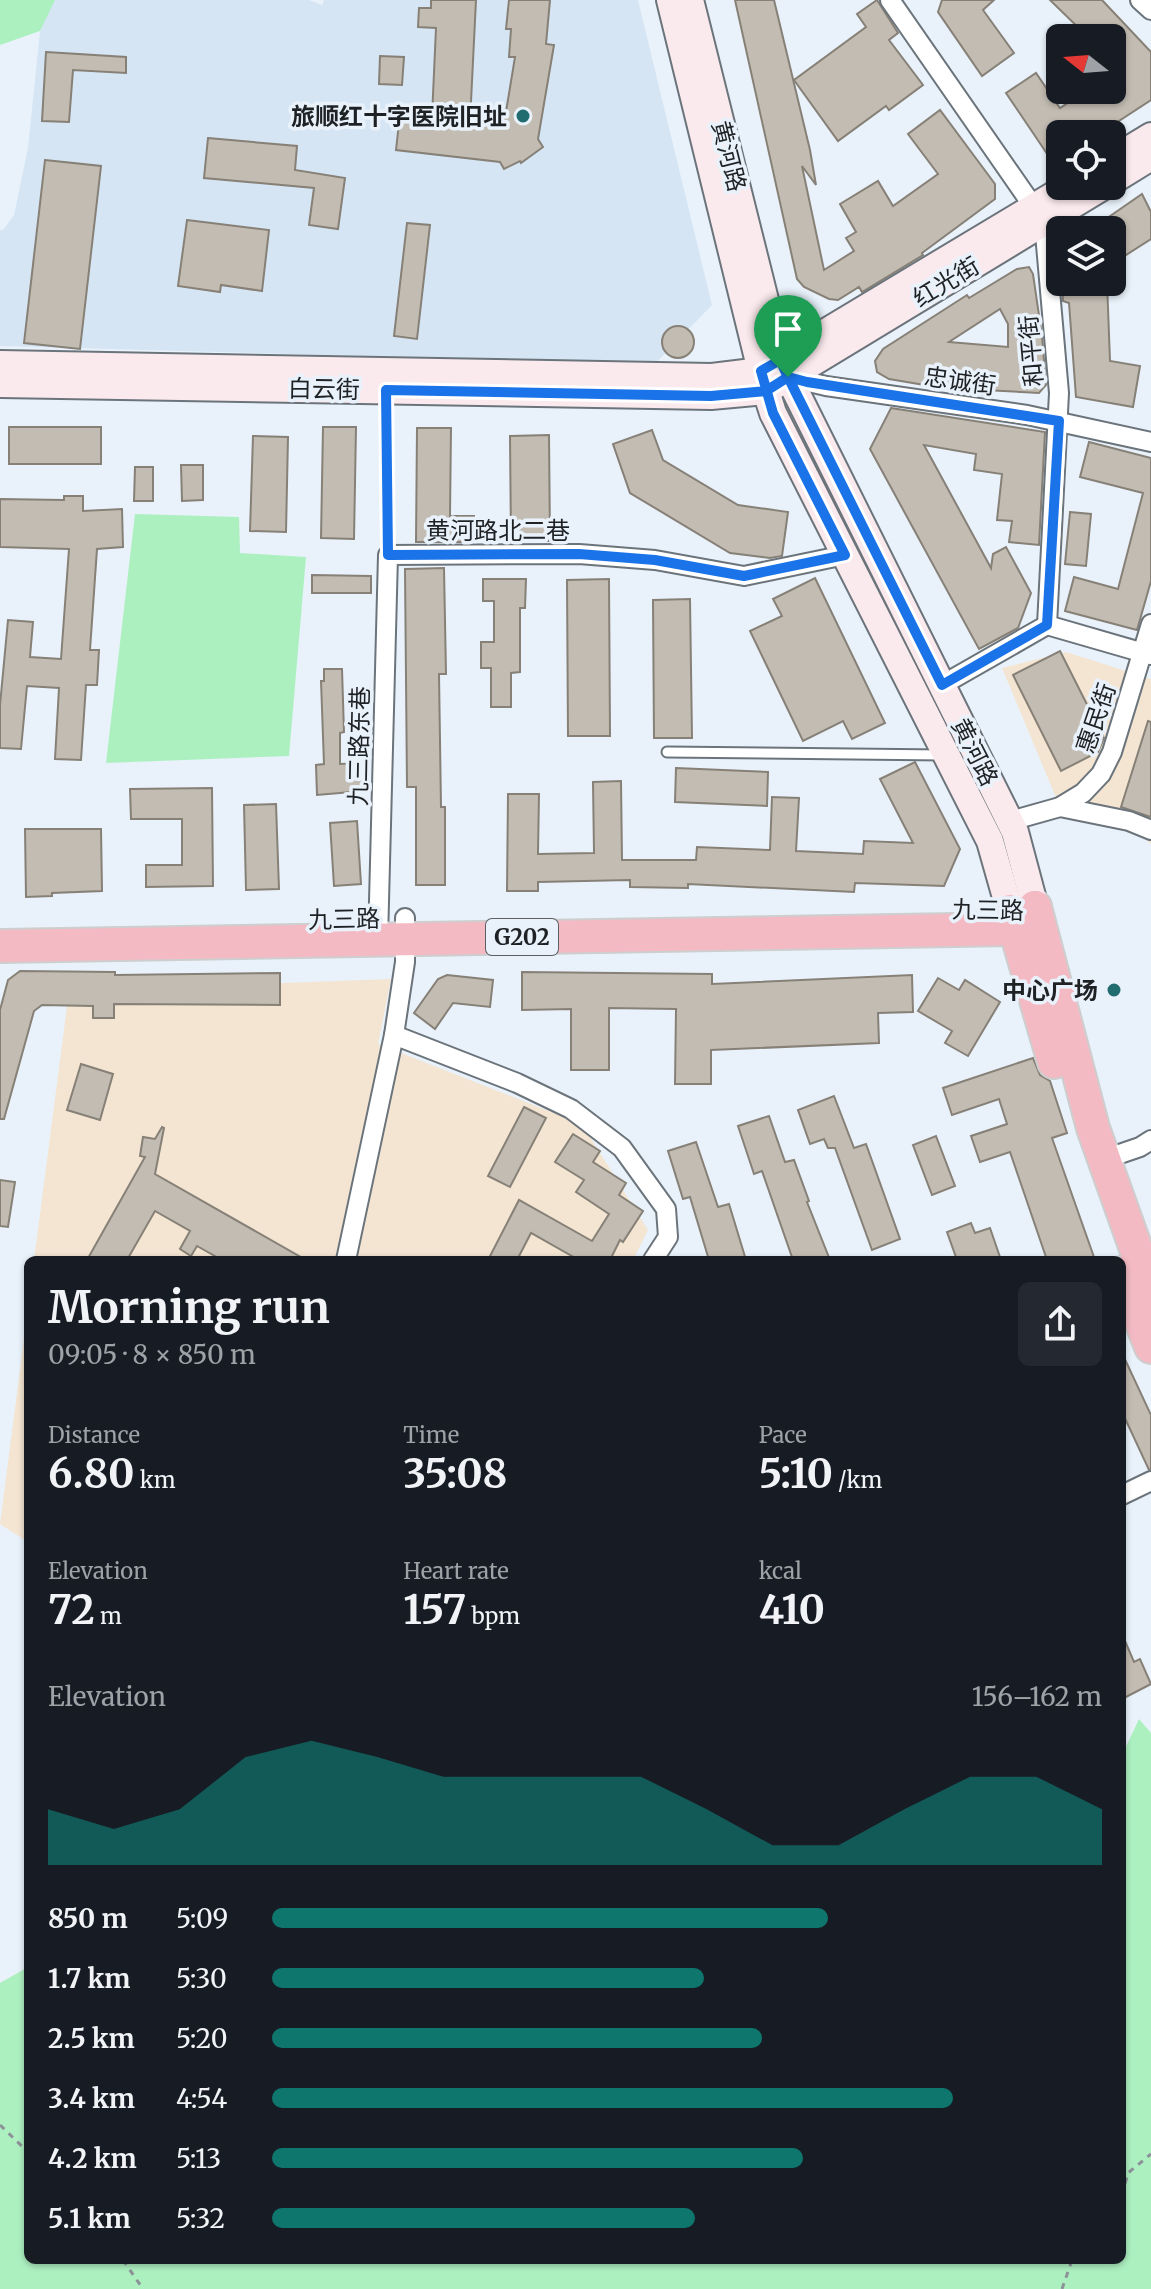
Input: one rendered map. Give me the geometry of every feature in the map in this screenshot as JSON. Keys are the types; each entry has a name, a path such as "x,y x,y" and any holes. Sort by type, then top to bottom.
{"highway":[{"name":"九三路","path":"0,946 392,929 1020,915"},
{"name":"黄河路","path":"1020,915 1151,1291"},
{"name":"黄河路","path":"1020,915 1075,1135 1117,1256"},
{"name":"九三路","path":"0,926 392,929"},
{"path":"1126,1283 1151,1347"}],"main road":[{"name":"黄河路","path":"670,0 774,375 942,685 1010,821 1015,832 1020,915"},
{"name":"黄河路","path":"690,0 774,375 773,413 990,841 1020,915"},
{"path":"1126,151 1151,136"},
{"path":"1126,172 1151,157"},
{"name":"红光街","path":"1039,214 1054,200"},
{"name":"红光街","path":"774,375 1039,214 1072,200"},
{"name":"白云街","path":"0,364 712,377 774,375"},
{"name":"白云街","path":"0,384 711,396 774,375"}],"street":[{"path":"1140,0 1151,10"},
{"name":"和平街","path":"892,1 1039,214 1059,393 1047,625"},
{"name":"忠诚街","path":"774,375 826,386 1059,421 1151,442"},
{"name":"黄河路北二巷","path":"388,555 579,554 655,560 744,576 845,555"},
{"name":"九三路东巷","path":"347,1256 394,1035 405,962 392,929 388,555"},
{"name":"惠民街","path":"1010,821 1060,807 1083,793 1101,774 1147,654 1151,624"},
{"path":"942,685 1047,625 1147,654"},
{"path":"1060,807 1129,821 1151,830"},
{"path":"394,1035 517,1083 571,1109 622,1148 666,1209 668,1237 656,1256"},
{"path":"1105,1159 1151,1140"},
{"path":"1126,1493 1151,1481"}],"lane":[{"path":"667,752 947,755"}],"path":[{"path":"386,390 388,555"},
{"path":"0,2125 24,2148"},
{"path":"1126,2180 1128,2173 1151,2154"},
{"path":"126,2264 143,2289"},
{"path":"1062,2289 1071,2264"}],"shaded area":[{"path":"54,0 309,0 322,5 324,0 638,0 712,305 655,364 0,346 0,230 14,215 28,148 40,31"},
{"path":"1066,652 1151,679 1151,844 1113,814 1057,800 1002,668"},
{"path":"391,979 378,1044 582,1124 648,1230 635,1256 35,1256 69,991"},
{"path":"24,1339 24,1539 0,1524"}],"green space":[{"path":"0,0 55,0 40,31 0,45"},
{"path":"135,514 239,517 240,553 306,557 289,756 106,763"},
{"path":"1139,1719 1151,1733 1151,2289 0,2289 0,1983 24,1969 24,2264 1126,2264 1126,1747"}],"building":[{"path":"431,0 476,0 470,122 495,125 505,118 515,57 509,57 511,29 506,29 509,0 550,0 546,44 554,45 538,139 543,147 521,163 504,169 500,162 396,150 400,114 432,117 436,28 418,27 419,8 431,8"},
{"path":"735,0 774,0 810,150 816,185 802,166 824,270 854,251 846,238 856,232 840,204 878,181 893,206 938,174 908,134 940,110 995,184 995,199 923,255 862,292 859,287 838,300 804,287 797,279"},
{"path":"877,0 898,33 889,40 923,85 889,110 886,106 838,141 794,80 866,27 857,14"},
{"path":"942,0 994,0 983,10 1014,53 982,76 938,12"},
{"path":"1050,0 1102,0 1125,24 1075,24"},
{"path":"1126,25 1151,52 1151,100 1120,120 1046,120 1046,152 1006,93 1036,73 1046,88 1046,104 1057,104 1060,108 1066,104 1126,104"},
{"path":"46,52 126,57 126,73 73,70 69,122 42,121"},
{"path":"380,56 404,57 402,85 379,84"},
{"path":"208,138 297,146 295,170 345,178 338,229 309,225 314,188 204,178"},
{"path":"45,160 101,166 80,349 24,343"},
{"path":"1142,194 1151,212 1151,239 1126,255 1126,216 1110,216"},
{"path":"187,220 269,230 262,291 221,285 220,292 178,286"},
{"path":"407,223 430,225 417,339 394,336"},
{"path":"1029,267 1033,274 1046,385 1039,393 984,390 984,395 889,379 877,372 875,361 883,349 967,295 969,298 1017,269","holes":["1000,309 1008,324 1008,347 949,342"]},
{"path":"1063,296 1108,296 1110,361 1140,366 1133,407 1076,397 1069,303 1063,301"},
{"path":"678,326 689,331 694,342 689,353 678,358 667,353 662,342 667,331"},
{"path":"891,408 1045,432 1039,545 1009,542 1012,521 997,520 1002,474 974,470 976,454 924,445 991,568 993,554 1006,547 1031,593 1018,628 979,649 870,449"},
{"path":"9,427 101,427 101,464 9,464"},
{"path":"323,427 356,427 354,539 321,538"},
{"path":"417,428 451,428 450,516 474,516 474,542 416,542"},
{"path":"652,430 663,460 738,505 788,512 782,556 770,558 730,553 630,493 613,444"},
{"path":"549,435 550,541 511,541 510,436"},
{"path":"253,436 288,437 286,532 250,531"},
{"path":"1089,442 1151,458 1151,581 1137,630 1065,611 1074,577 1118,589 1143,493 1080,477"},
{"path":"181,465 203,465 203,500 182,501"},
{"path":"135,467 153,467 153,501 134,501"},
{"path":"64,496 83,496 83,511 122,509 123,547 97,549 90,650 99,650 97,685 86,685 81,760 55,759 59,688 27,686 21,749 0,748 0,705 8,620 33,622 30,657 61,659 69,549 0,547 0,499 64,500"},
{"path":"1070,512 1091,514 1086,566 1065,564"},
{"path":"444,568 446,674 439,674 445,885 416,885 416,787 407,787 405,569"},
{"path":"312,575 371,576 371,593 312,593"},
{"path":"815,578 885,723 852,739 843,721 803,741 750,631 782,616 773,599"},
{"path":"483,579 526,579 525,608 520,608 520,672 511,673 511,707 491,707 491,668 481,668 481,642 494,642 494,601 483,601"},
{"path":"609,579 610,736 568,736 567,580"},
{"path":"690,599 692,738 654,738 653,600"},
{"path":"1060,651 1104,738 1098,752 1061,771 1013,675"},
{"path":"324,669 342,669 344,732 340,733 340,764 362,763 363,791 317,795 316,765 324,764 321,681 324,681"},
{"path":"1148,721 1151,722 1151,817 1121,807"},
{"path":"915,762 960,849 944,886 855,883 854,892 688,884 688,888 630,887 630,880 538,882 538,891 507,891 508,794 539,794 538,854 594,853 593,782 621,781 622,860 696,860 697,847 770,850 772,797 799,798 796,851 863,854 864,841 913,843 880,779"},
{"path":"676,768 768,772 767,806 675,802"},
{"path":"212,788 213,886 146,887 146,865 182,865 182,819 131,819 130,789"},
{"path":"276,804 279,889 246,890 244,805"},
{"path":"357,821 361,884 334,886 330,823"},
{"path":"25,829 101,829 102,891 26,897"},
{"path":"20,971 115,972 115,975 280,973 280,1005 114,1004 114,1018 93,1018 93,1006 42,1005 34,1011 4,1119 0,1119 0,1010 8,980"},
{"path":"522,972 712,974 712,984 912,975 913,1012 878,1013 879,1043 711,1050 711,1084 675,1084 676,1009 609,1008 609,1070 571,1070 571,1009 522,1010"},
{"path":"447,975 493,980 490,1007 453,1003 435,1029 414,1013 438,979"},
{"path":"938,978 959,990 965,980 1000,1002 968,1056 945,1043 952,1031 918,1011"},
{"path":"1033,1058 1040,1075 1050,1081 1067,1133 1052,1138 1094,1256 1046,1256 1010,1152 980,1162 971,1136 1007,1124 999,1099 952,1115 943,1088"},
{"path":"81,1064 113,1074 100,1120 67,1110"},
{"path":"834,1096 854,1148 866,1144 900,1239 872,1250 835,1148 828,1148 824,1139 810,1144 798,1110"},
{"path":"524,1107 546,1118 510,1187 488,1176"},
{"path":"769,1116 785,1162 794,1160 828,1256 792,1256 762,1171 754,1174 738,1126"},
{"path":"164,1128 155,1174 299,1256 215,1256 197,1246 191,1256 180,1249 190,1231 155,1211 129,1256 89,1256 145,1157 140,1156 143,1137 155,1139"},
{"path":"573,1134 600,1151 593,1162 626,1183 619,1195 643,1211 623,1242 620,1240 612,1256 572,1256 531,1233 519,1256 490,1256 519,1200 592,1241 609,1214 576,1192 584,1180 555,1162"},
{"path":"936,1136 955,1186 932,1195 913,1145"},
{"path":"696,1142 718,1207 729,1204 745,1256 708,1256 690,1197 683,1199 668,1151"},
{"path":"0,1180 15,1182 8,1227 0,1226"},
{"path":"971,1223 975,1233 990,1228 1000,1256 956,1256 947,1232"},
{"path":"1126,1362 1151,1415 1149,1470 1126,1421"},
{"path":"1126,1643 1134,1662 1140,1659 1151,1684 1126,1697"}],"place":[{"name":"旅顺红十字医院旧址","path":"523,116"},
{"name":"中心广场","path":"1114,990"}],"route":[{"path":"788,377 766,391 711,396 386,390 388,555 579,554 655,560 744,576 845,555 773,413 766,391 761,371 780,360 788,377 807,382 1059,421 1047,625 942,685 788,377"}]}
